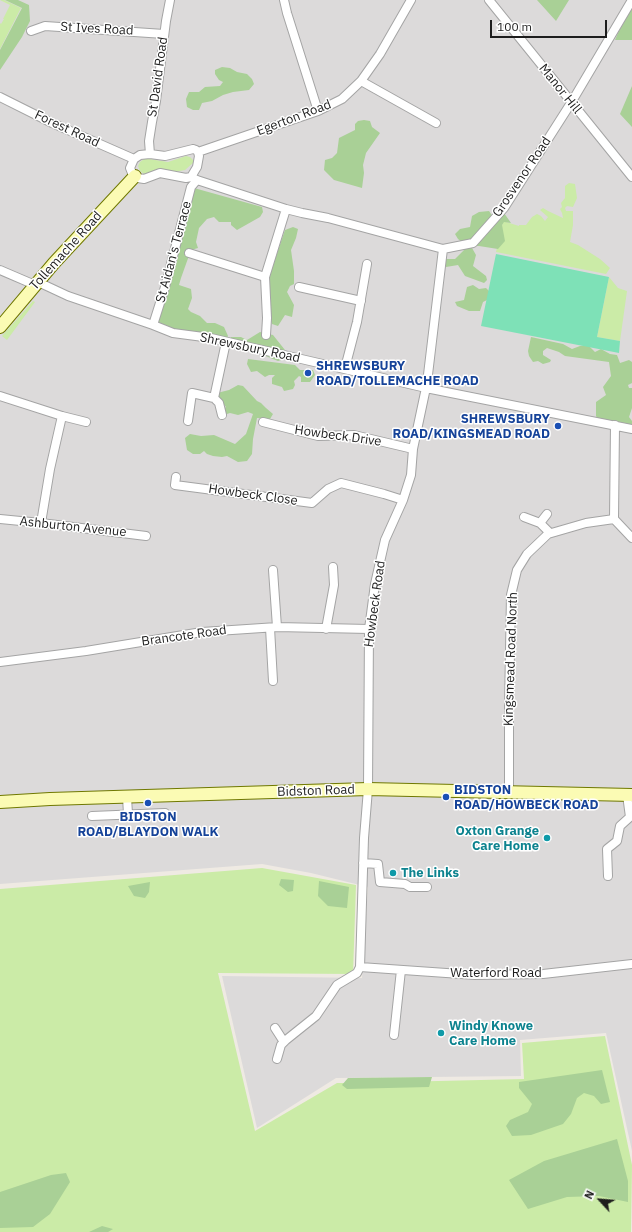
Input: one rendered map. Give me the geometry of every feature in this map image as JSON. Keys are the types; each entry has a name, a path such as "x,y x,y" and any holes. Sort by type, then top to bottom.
{"main road":[{"name":"Tollemache Road","path":"0,327 59,258 135,176"},
{"name":"Bidston Road","path":"0,802 50,799 368,789 630,795"}],"street":[{"name":"St David Road","path":"150,154 149,141 170,0"},
{"path":"284,0 318,111"},
{"name":"Egerton Road","path":"134,159 140,155 150,154 165,156 193,149 198,152 318,111 342,98 361,81 380,54 411,0"},
{"name":"Manor Hill","path":"489,0 632,177"},
{"name":"Grosvenor Road","path":"135,176 144,179 160,173 194,179 286,209 328,218 444,249 473,243 504,208 571,102 632,0"},
{"name":"St Ives Road","path":"31,31 45,26 164,34"},
{"path":"361,81 436,123"},
{"name":"Forest Road","path":"0,97 52,123 134,159"},
{"name":"St Aidan's Terrace","path":"153,325 165,287 194,179 198,162 198,152"},
{"path":"134,159 130,168 135,176"},
{"path":"266,336 267,318 265,278 286,209"},
{"name":"Howbeck Road","path":"360,967 368,789 369,629 375,584 385,540 403,500 411,475 413,449 426,388 444,249"},
{"path":"189,253 265,278"},
{"path":"345,368 357,322 367,264"},
{"name":"Shrewsbury Road","path":"0,270 173,333 226,342 345,368 426,388 632,429"},
{"path":"299,287 360,301"},
{"path":"214,398 226,342"},
{"path":"188,421 192,393 214,398 219,403 222,415"},
{"path":"0,396 62,416 86,422"},
{"path":"41,523 50,469 62,416"},
{"name":"Howbeck Drive","path":"263,422 318,436 354,435 413,449"},
{"path":"615,425 614,519 632,538"},
{"name":"Howbeck Close","path":"176,477 175,484 312,502 328,489 342,483 403,500"},
{"path":"540,523 547,514"},
{"path":"524,517 540,523 550,533"},
{"name":"Ashburton Avenue","path":"0,519 146,536"},
{"name":"Kingsmead Road North","path":"509,793 511,595 517,570 527,554 550,533 586,523 614,519"},
{"path":"326,629 334,585 333,567"},
{"path":"273,570 273,681"},
{"name":"Brancote Road","path":"0,662 86,651 202,632 273,627 369,629"},
{"path":"608,876 607,849 617,840 620,826 630,817 630,795"},
{"path":"127,797 128,814"},
{"path":"92,816 165,813"},
{"path":"364,863 378,864 380,882 404,884 410,887 428,886"},
{"name":"Waterford Road","path":"360,967 475,975 535,974 616,967 632,964"},
{"path":"277,1059 281,1045 316,1016 337,985 357,973 360,967"},
{"path":"394,1035 401,970"},
{"path":"275,1028 284,1042"}],"shaded area":[{"path":"0,0 632,0 632,1151 606,1033 520,1040 521,1076 336,1078 257,1128 222,976 362,978 368,887 311,873 262,864 0,884"}],"green space":[{"path":"0,0 4,0 21,8 0,49 0,23 1,24 4,19 10,5"},
{"path":"5,0 18,0 29,5 30,21 22,37 0,70 0,50 22,8"},
{"path":"537,0 569,0 556,21"},
{"path":"632,8 632,40 615,40 618,33"},
{"path":"222,67 247,74 252,79 254,84 249,90 233,92 212,101 202,103 199,110 193,110 187,107 186,99 189,92 199,92 205,87 220,86 223,82 219,80 215,74 215,70"},
{"path":"632,86 632,127 620,114"},
{"path":"358,121 370,121 372,127 380,133 366,153 363,165 364,173 362,188 334,180 324,170 325,160 332,158 337,153 339,138 355,130 355,124"},
{"path":"186,156 193,160 193,163 185,170 175,172 164,170 144,174 140,171 138,166 144,159 168,162"},
{"path":"569,183 575,184 577,198 573,207 567,206 565,208 566,211 573,211 573,225 570,242 578,245 600,259 610,268 606,274 496,252 503,221 519,226 526,225 532,217 537,214 545,221 548,217 540,210 543,208 563,218 560,209 562,207 561,203 565,198 565,186"},
{"path":"194,188 262,207 263,212 260,217 237,230 231,225 231,222 219,222 214,217 207,219 199,228 196,242 198,248 191,250 181,278 179,285 191,289 192,298 188,309 200,316 207,323 215,323 224,327 228,336 224,346 197,338 165,332 159,323 159,311"},
{"path":"489,211 493,217 504,213 511,223 504,222 502,225 505,241 498,249 467,246 458,239 455,234 460,229 470,227 472,216 479,212"},
{"path":"293,227 298,229 291,250 294,284 290,286 287,292 294,305 292,317 285,315 278,326 272,324 270,317 269,277 285,230"},
{"path":"472,248 476,255 473,266 486,276 487,280 484,283 465,276 458,265 446,267 444,262 446,259 455,259 465,249"},
{"path":"496,254 609,277 597,337 620,341 619,353 481,326"},
{"path":"609,277 618,288 627,291 620,341 597,337"},
{"path":"473,285 479,289 486,288 490,292 491,298 483,302 480,311 469,311 457,306 455,302 464,300 467,287"},
{"path":"33,301 35,302 7,340 2,336"},
{"path":"260,332 273,335 285,350 284,359 278,361 253,351 240,350 229,346 231,337 241,337 247,340"},
{"path":"531,337 563,344 572,349 588,345 595,352 601,349 610,354 617,355 620,363 629,360 632,362 632,383 628,385 629,388 632,388 632,408 629,417 632,421 632,431 601,424 596,416 596,402 606,395 603,387 611,376 609,362 565,356 559,352 547,348 543,351 543,355 551,360 550,362 543,364 538,361 533,362 528,351"},
{"path":"248,359 295,365 300,370 313,370 315,375 310,382 301,382 301,377 299,376 294,381 295,385 293,389 284,391 282,387 272,384 272,378 275,375 265,377 257,371 251,372 247,364"},
{"path":"238,385 243,386 257,401 273,414 270,419 257,418 252,454 247,461 238,462 227,456 213,456 204,451 200,454 193,454 187,450 185,438 190,434 201,436 214,435 235,444 246,434 253,414 248,412 238,415 230,413 224,415 222,410 226,407 216,396 217,393 229,390"},
{"path":"262,868 356,885 353,974 218,973 255,1131 337,1083 524,1079 522,1043 605,1036 632,1165 631,1232 0,1232 0,889"},
{"path":"281,879 294,880 293,891 288,892 279,885"},
{"path":"319,881 349,887 347,908 328,906 318,896"},
{"path":"150,882 149,892 145,898 134,896 128,886"},
{"path":"602,1070 610,1102 601,1104 594,1096 584,1093 577,1098 571,1114 563,1124 531,1135 512,1136 506,1126 510,1120 528,1112 532,1104 519,1088 519,1082"},
{"path":"432,1077 429,1087 347,1089 342,1085 348,1078"},
{"path":"617,1139 628,1181 628,1202 599,1196 567,1197 528,1209 509,1180 544,1161"},
{"path":"66,1173 70,1182 50,1214 33,1227 0,1228 0,1192 51,1175"},
{"path":"102,1226 113,1229 108,1232 89,1232"}],"place":[{"name":"SHREWSBURY ROAD/TOLLEMACHE ROAD","path":"308,373"},
{"name":"SHREWSBURY ROAD/KINGSMEAD ROAD","path":"558,426"},
{"name":"BIDSTON ROAD/HOWBECK ROAD","path":"446,797"},
{"name":"BIDSTON ROAD/BLAYDON WALK","path":"148,803"},
{"name":"Oxton Grange Care Home","path":"547,838"},
{"name":"The Links","path":"393,873"},
{"name":"Windy Knowe Care Home","path":"441,1033"}]}
